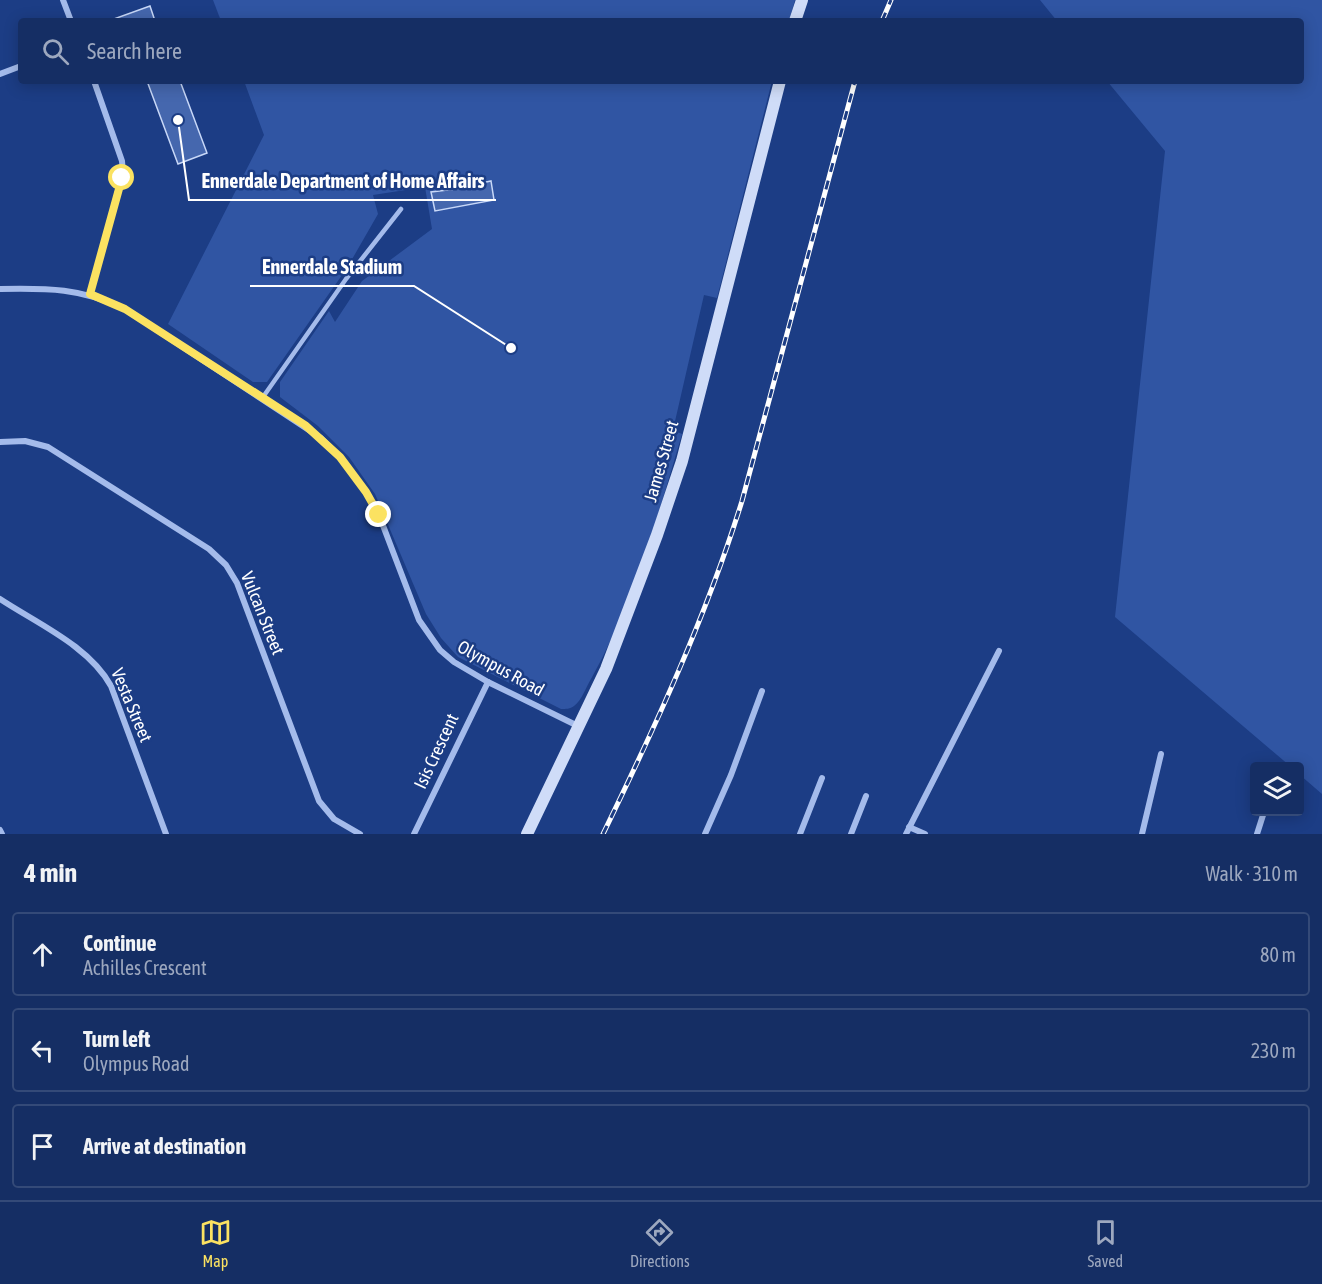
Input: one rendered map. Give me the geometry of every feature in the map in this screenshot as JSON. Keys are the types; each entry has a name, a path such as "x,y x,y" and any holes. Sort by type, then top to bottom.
{"street":[{"path":"63,0 70,18"},
{"path":"796,18 802,0"},
{"path":"0,74 18,67"},
{"path":"90,294 123,173 122,161 95,84"},
{"name":"James Street","path":"527,834 624,627 681,461 779,84"},
{"name":"Olympus Road","path":"0,289 52,289 90,294 125,309 262,397 321,438 353,473 379,515 420,620 430,636 454,662 488,682 579,726"},
{"name":"Vulcan Street","path":"0,442 25,441 48,447 209,549 226,566 240,591 319,801 334,819 360,834"},
{"name":"Vesta Street","path":"0,599 74,647 101,670 111,687 166,834"},
{"path":"926,834 907,831 999,651"},
{"name":"Isis Crescent","path":"414,834 488,682"},
{"path":"705,834 731,775 762,691"},
{"path":"1142,834 1161,754"},
{"path":"800,834 822,778"},
{"path":"850,834 866,796"},
{"path":"1257,834 1263,816"}],"lane":[{"path":"262,397 346,279 401,209"}],"shaded area":[{"path":"213,0 795,0 790,18 220,18"},
{"path":"1040,0 1322,0 1322,794 1304,778 1304,762 1285,762 1115,617 1165,151 1109,84 1304,84 1304,18 1055,18"},
{"path":"245,84 771,84 717,298 704,295 673,430 682,434 654,528 620,621 584,693 572,707 561,709 458,657 441,638 426,614 375,494 349,457 318,426 280,397 280,382 329,311 335,322 362,281 432,229 425,187 373,195 378,214 347,268 267,382 253,382 168,324 264,135"}],"building":[{"path":"150,6 154,18 117,18"},
{"path":"148,84 181,84 207,153 178,164"},
{"path":"491,181 494,200 435,211 431,192 472,187 472,185"}],"railway":[{"path":"883,18 891,0"},
{"path":"603,834 679,670 728,544 742,501 854,84"}],"place":[{"name":"Ennerdale Department of Home Affairs","path":"178,120"},
{"name":"Ennerdale Stadium","path":"511,348"}],"route":[{"path":"122,178 90,294 125,309 305,425 340,457 366,492 379,515"}]}
